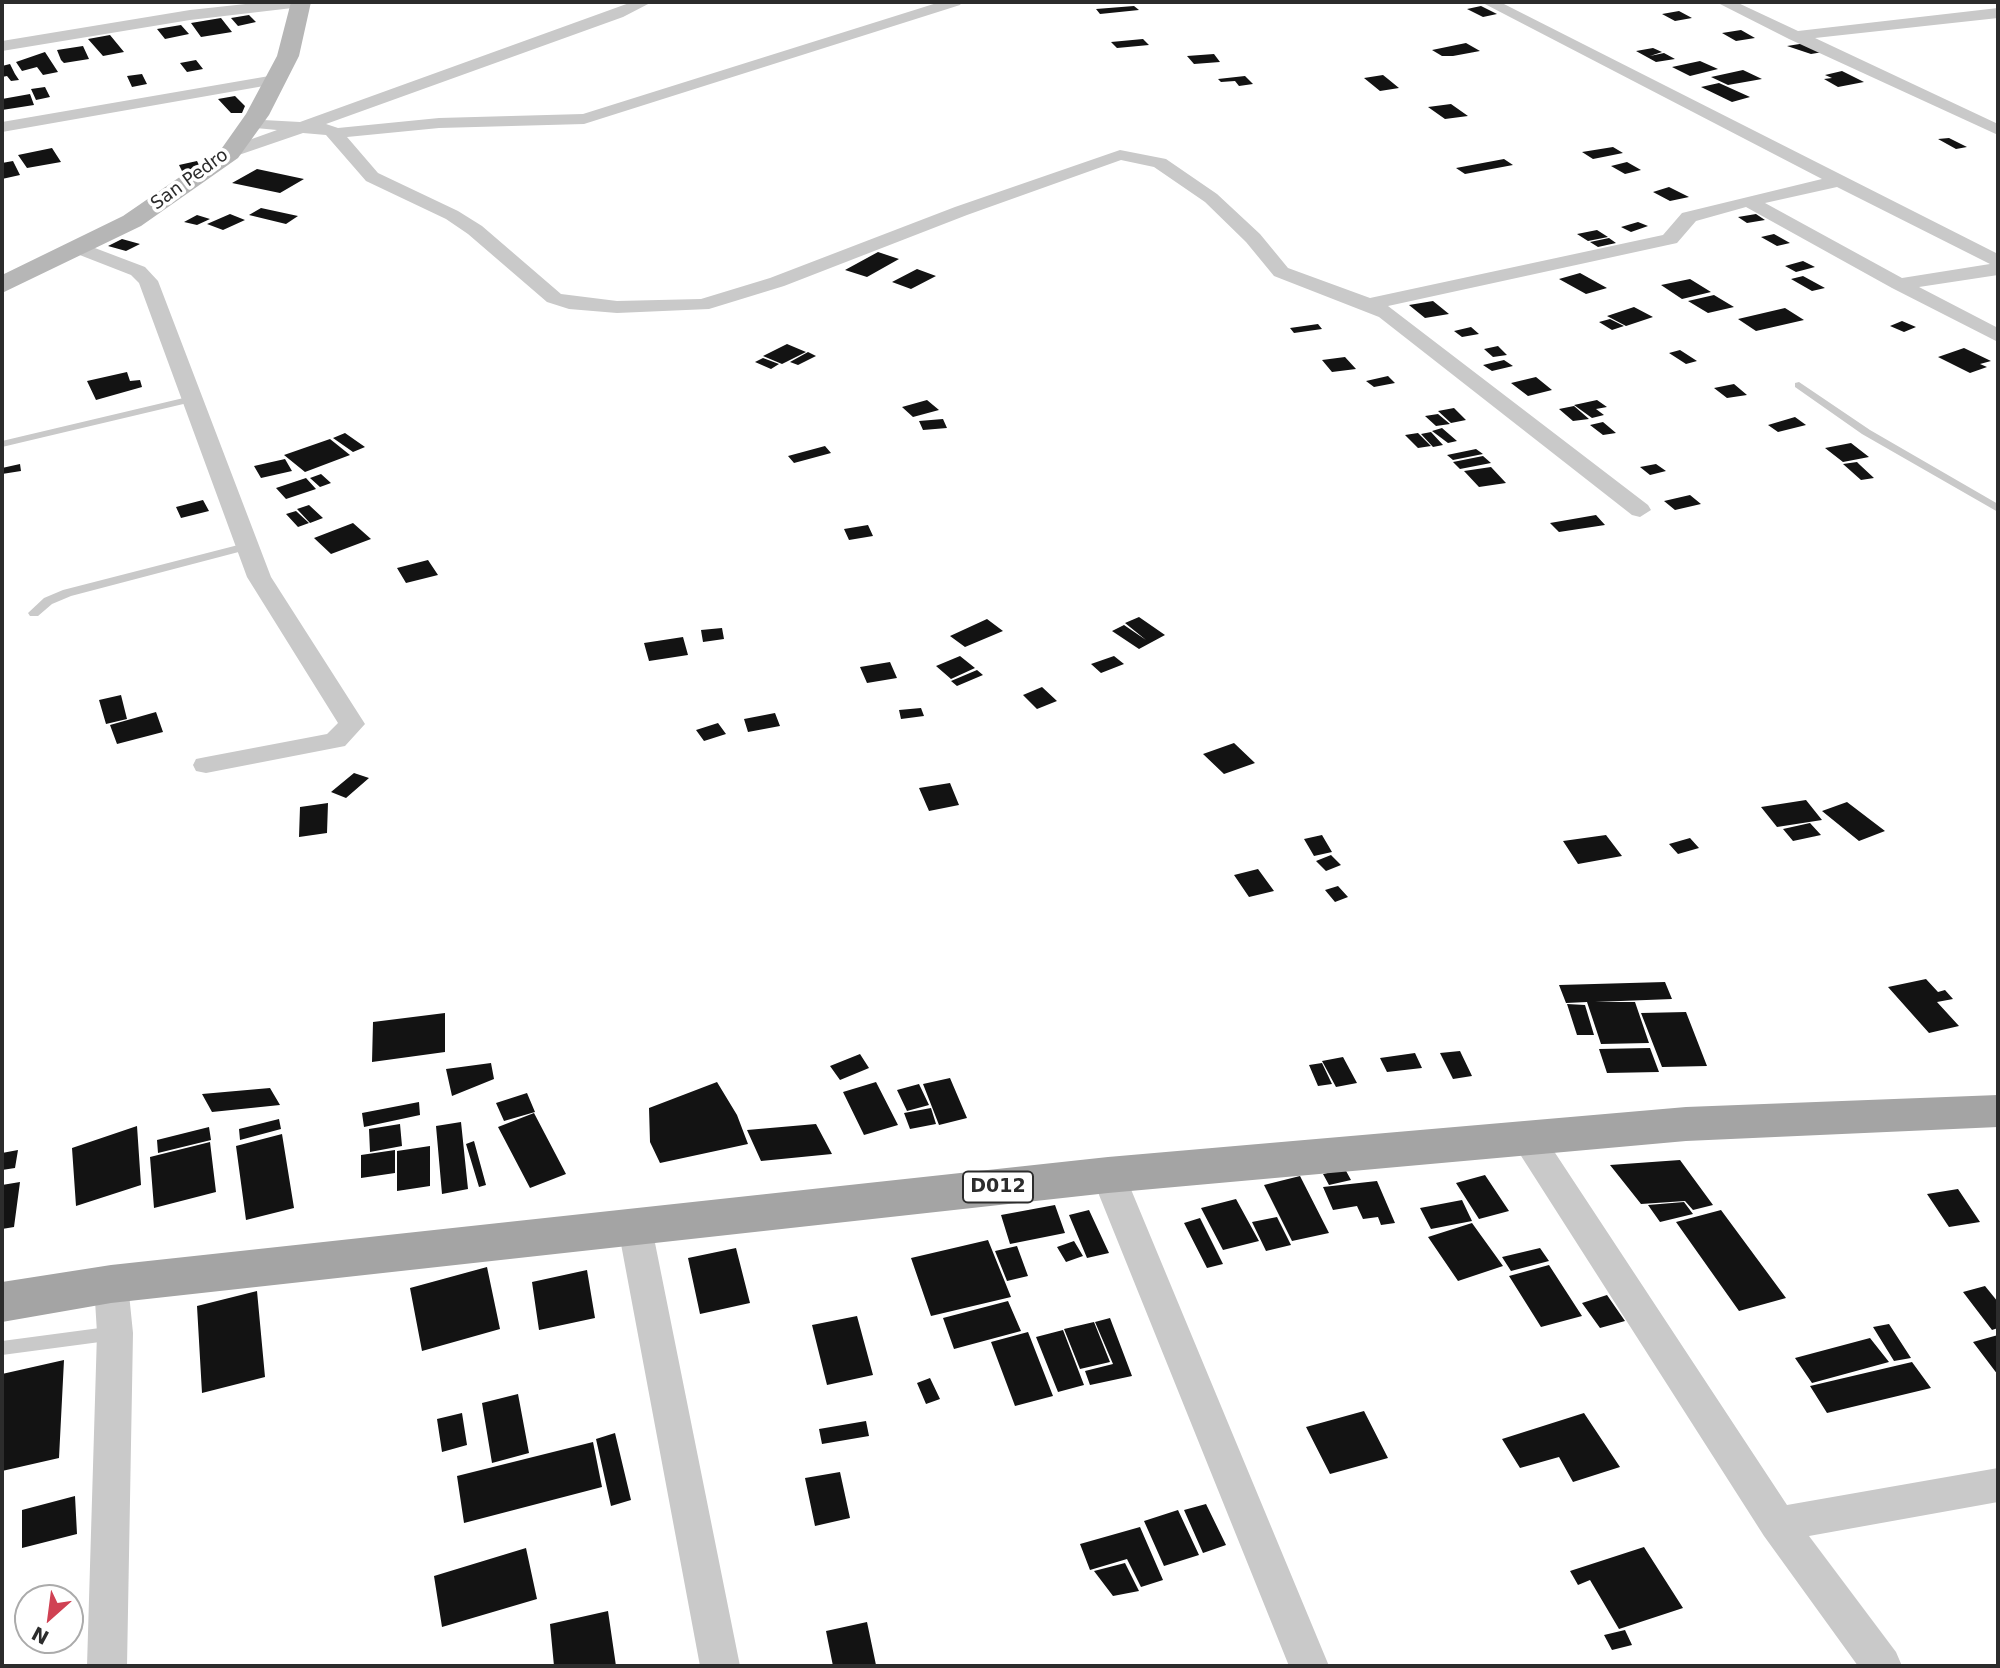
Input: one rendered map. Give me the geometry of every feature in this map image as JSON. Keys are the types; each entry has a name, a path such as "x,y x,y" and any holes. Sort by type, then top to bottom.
{"main road":[{"name":"D012","path":"2,1301 111,1284 1108,1175 1686,1124 1998,1111"}],"street":[{"path":"2,46 190,15 301,2"},
{"name":"San Pedro","path":"2,285 132,221 230,153 251,123 288,56 301,2"},
{"path":"230,153 618,14 643,2"},
{"path":"251,123 303,126 337,133 439,123 568,122 955,2"},
{"path":"1489,2 1998,261"},
{"path":"1724,2 1998,130"},
{"path":"1795,36 1998,13"},
{"path":"2,127 275,80"},
{"path":"337,133 372,177 452,215 475,230 554,298 569,303 617,307 702,305 777,282 961,211 1120,155 1160,163 1211,198 1253,238 1281,272 1369,303 1386,313 1640,510"},
{"path":"1369,303 1671,239 1678,226 1689,217 1839,181"},
{"path":"1748,201 1998,336"},
{"path":"79,248 138,271 148,281 259,577 352,724 336,740 206,765"},
{"path":"1899,284 1998,269"},
{"path":"1528,1139 1778,1524 1882,1666"},
{"path":"1108,1175 1309,1666"},
{"path":"635,1228 720,1666"},
{"path":"107,1666 115,1332 111,1284"},
{"path":"1778,1524 1998,1485"}],"lane":[{"path":"1800,385 1866,432 1998,509"},
{"path":"2,444 192,399"},
{"path":"34,613 48,601 67,593 246,547"},
{"path":"2,1348 115,1332"}],"building":[{"path":"1134,6 1139,10 1100,14 1096,9"},
{"path":"1481,6 1497,14 1483,17 1467,9"},
{"path":"1679,11 1692,18 1675,21 1662,14"},
{"path":"249,15 256,22 238,26 231,18"},
{"path":"221,18 232,32 201,37 191,23"},
{"path":"181,25 189,34 165,39 157,29"},
{"path":"1741,30 1755,38 1736,41 1722,33"},
{"path":"110,35 124,52 103,56 88,39"},
{"path":"1143,39 1149,45 1117,48 1111,42"},
{"path":"1466,43 1480,51 1442,56 1432,50"},
{"path":"1806,43 1823,52 1811,54 1787,46"},
{"path":"83,46 89,59 64,63 57,50"},
{"path":"1653,48 1662,52 1650,56 1664,53 1675,59 1656,62 1636,51"},
{"path":"45,52 58,72 43,75 37,67 22,71 16,62"},
{"path":"1214,54 1220,62 1194,64 1187,56"},
{"path":"196,60 203,69 187,72 180,63"},
{"path":"1700,61 1718,69 1690,76 1672,67"},
{"path":"10,64 19,80 11,81 7,76 2,77 2,66"},
{"path":"1743,70 1762,79 1728,85 1711,77"},
{"path":"1842,71 1864,82 1838,87 1824,79 1832,78 1825,75"},
{"path":"142,74 147,84 132,87 127,76"},
{"path":"1383,75 1399,88 1380,91 1364,78"},
{"path":"1245,76 1253,84 1239,86 1235,81 1221,82 1218,79"},
{"path":"1719,83 1750,97 1732,102 1701,87"},
{"path":"45,87 50,97 36,100 31,89"},
{"path":"30,94 34,105 2,110 2,99"},
{"path":"235,96 245,106 242,113 231,113 218,99"},
{"path":"1451,104 1468,116 1445,119 1428,107"},
{"path":"1949,138 1967,147 1956,149 1938,139"},
{"path":"1613,147 1623,153 1593,159 1582,152"},
{"path":"52,148 61,162 27,168 18,155"},
{"path":"1504,159 1513,165 1465,174 1456,168"},
{"path":"13,161 20,175 2,179 2,163"},
{"path":"197,161 200,167 183,173 179,165"},
{"path":"1627,162 1641,170 1625,174 1611,166"},
{"path":"257,169 304,179 280,193 232,183"},
{"path":"1669,187 1689,197 1670,201 1653,192"},
{"path":"261,208 298,216 286,224 249,215"},
{"path":"230,214 245,220 223,230 207,224"},
{"path":"1756,214 1765,220 1747,223 1738,217"},
{"path":"197,215 210,219 197,225 184,222"},
{"path":"1638,222 1648,226 1631,232 1621,227"},
{"path":"1597,230 1608,237 1588,241 1577,234"},
{"path":"1774,234 1790,243 1777,246 1761,237"},
{"path":"1609,238 1616,243 1598,247 1590,242"},
{"path":"122,239 140,244 126,251 108,246"},
{"path":"878,252 899,259 867,277 845,270"},
{"path":"1803,261 1815,267 1796,272 1785,266"},
{"path":"917,269 936,276 911,289 892,282"},
{"path":"1580,273 1607,288 1586,294 1559,279"},
{"path":"1803,276 1825,288 1812,291 1791,279"},
{"path":"1690,279 1711,292 1682,299 1661,285"},
{"path":"1714,295 1734,307 1708,313 1688,301"},
{"path":"1433,301 1449,314 1425,318 1409,305"},
{"path":"1634,307 1653,317 1626,326 1607,316"},
{"path":"1785,308 1804,320 1756,331 1738,319"},
{"path":"1610,319 1624,326 1612,330 1599,322"},
{"path":"1902,321 1916,327 1904,332 1890,326"},
{"path":"1318,324 1322,329 1294,333 1290,328"},
{"path":"1471,327 1479,334 1462,337 1454,331"},
{"path":"787,344 806,352 782,364 763,356"},
{"path":"1498,346 1507,355 1493,357 1484,349"},
{"path":"1964,348 1991,361 1980,364 1987,367 1970,373 1938,357"},
{"path":"1680,350 1697,361 1686,364 1669,353"},
{"path":"808,352 816,356 798,365 790,362"},
{"path":"1345,357 1356,369 1332,372 1322,360"},
{"path":"763,358 779,364 771,369 755,362"},
{"path":"1504,360 1513,366 1492,371 1483,365"},
{"path":"127,372 130,381 140,380 142,387 96,400 87,381"},
{"path":"1388,376 1395,383 1374,387 1366,381"},
{"path":"1536,377 1552,390 1528,396 1511,383"},
{"path":"1734,384 1747,395 1727,398 1714,388"},
{"path":"927,400 939,410 913,417 902,407"},
{"path":"1597,400 1607,407 1596,409 1604,415 1592,418 1574,405"},
{"path":"1574,406 1589,419 1573,421 1559,409"},
{"path":"1454,408 1466,420 1451,423 1438,411"},
{"path":"1438,414 1450,424 1436,426 1425,416"},
{"path":"1795,417 1806,425 1778,432 1768,425"},
{"path":"943,419 947,428 923,430 919,421"},
{"path":"1603,422 1616,433 1603,435 1590,425"},
{"path":"1442,428 1457,441 1448,443 1432,431"},
{"path":"1431,432 1443,445 1433,447 1421,434"},
{"path":"345,433 365,447 353,452 333,438"},
{"path":"1418,433 1431,446 1418,448 1405,435"},
{"path":"330,439 350,455 305,472 284,455"},
{"path":"1851,443 1869,457 1843,462 1825,448"},
{"path":"825,446 831,453 794,463 788,456"},
{"path":"1476,449 1483,454 1453,460 1447,455"},
{"path":"1483,456 1491,463 1460,469 1453,462"},
{"path":"285,459 292,471 261,478 254,466"},
{"path":"1857,462 1874,478 1861,480 1843,464"},
{"path":"20,464 21,471 2,474 2,468"},
{"path":"1656,464 1666,471 1650,475 1640,467"},
{"path":"1491,467 1506,483 1479,487 1464,471"},
{"path":"321,474 331,483 320,487 310,478"},
{"path":"306,478 316,489 286,499 276,488"},
{"path":"1690,495 1701,504 1675,510 1664,501"},
{"path":"203,500 209,511 181,518 176,507"},
{"path":"309,505 323,518 310,523 297,509"},
{"path":"296,511 309,523 298,527 286,514"},
{"path":"1596,515 1605,525 1559,532 1550,523"},
{"path":"353,523 371,539 331,554 314,538"},
{"path":"868,525 873,536 849,540 844,529"},
{"path":"428,560 438,575 406,583 397,568"},
{"path":"1139,617 1165,635 1139,649 1112,631 1124,625 1146,640 1125,623"},
{"path":"987,619 1003,631 965,647 950,636"},
{"path":"722,628 724,639 703,642 701,630"},
{"path":"683,637 688,655 649,661 644,643"},
{"path":"960,656 975,668 951,679 936,666"},
{"path":"1114,656 1124,664 1101,673 1091,664"},
{"path":"890,662 897,678 867,683 860,667"},
{"path":"977,670 983,675 957,686 951,681"},
{"path":"1042,687 1057,701 1037,709 1023,695"},
{"path":"121,695 127,719 106,724 99,700"},
{"path":"921,708 924,716 901,719 899,710"},
{"path":"156,712 163,732 117,744 110,725"},
{"path":"775,713 780,726 748,732 744,719"},
{"path":"718,723 726,734 704,741 696,730"},
{"path":"1234,743 1255,763 1224,774 1203,754"},
{"path":"354,773 369,778 346,798 331,792"},
{"path":"950,783 959,805 929,811 919,788"},
{"path":"1806,800 1822,820 1777,827 1761,807"},
{"path":"1847,802 1885,831 1859,841 1822,811"},
{"path":"328,803 327,833 299,837 300,807"},
{"path":"1810,823 1821,835 1793,841 1783,829"},
{"path":"1322,835 1332,852 1314,856 1304,839"},
{"path":"1606,835 1622,856 1578,864 1563,841"},
{"path":"1690,838 1699,848 1678,854 1669,844"},
{"path":"1331,855 1341,865 1326,871 1316,861"},
{"path":"1258,869 1274,891 1249,897 1234,875"},
{"path":"1338,886 1348,897 1335,902 1325,890"},
{"path":"1926,979 1938,992 1945,990 1953,999 1937,1002 1959,1026 1929,1033 1888,987"},
{"path":"1665,982 1672,999 1595,1002 1635,1002 1649,1043 1601,1044 1587,1002 1566,1003 1559,985"},
{"path":"1567,1004 1585,1005 1594,1035 1577,1035"},
{"path":"1686,1012 1707,1066 1662,1067 1641,1013"},
{"path":"445,1013 445,1052 372,1062 373,1022"},
{"path":"1650,1048 1659,1072 1607,1073 1599,1049"},
{"path":"1460,1051 1472,1076 1453,1079 1440,1053"},
{"path":"1415,1053 1422,1068 1387,1072 1380,1058"},
{"path":"860,1054 869,1068 840,1080 830,1066"},
{"path":"1343,1057 1357,1083 1336,1087 1322,1061"},
{"path":"491,1063 494,1079 452,1096 446,1069"},
{"path":"1322,1063 1332,1084 1318,1086 1309,1065"},
{"path":"950,1078 967,1118 939,1125 923,1084"},
{"path":"717,1082 737,1115 748,1144 660,1163 650,1142 649,1108"},
{"path":"876,1082 898,1125 864,1135 843,1092"},
{"path":"919,1084 929,1105 907,1111 897,1090"},
{"path":"270,1088 280,1105 212,1112 202,1094"},
{"path":"527,1093 535,1112 504,1121 496,1103"},
{"path":"419,1102 420,1115 364,1127 362,1113"},
{"path":"931,1108 936,1124 910,1129 904,1113"},
{"path":"534,1113 566,1174 530,1188 498,1127"},
{"path":"279,1119 281,1129 240,1140 239,1129"},
{"path":"461,1122 468,1189 442,1194 436,1126"},
{"path":"400,1124 402,1146 370,1152 369,1129"},
{"path":"816,1124 832,1154 761,1161 747,1130"},
{"path":"137,1126 141,1185 76,1206 72,1148"},
{"path":"209,1127 211,1140 158,1153 157,1140"},
{"path":"282,1134 294,1208 246,1220 236,1146"},
{"path":"474,1141 486,1185 479,1187 466,1144"},
{"path":"210,1142 216,1192 154,1208 150,1157"},
{"path":"430,1146 430,1186 397,1191 397,1151"},
{"path":"18,1150 15,1168 2,1170 2,1153"},
{"path":"395,1150 395,1173 361,1178 361,1155"},
{"path":"1680,1160 1713,1205 1693,1210 1685,1201 1641,1204 1610,1165"},
{"path":"1345,1169 1351,1180 1329,1185 1323,1174"},
{"path":"1485,1175 1509,1211 1479,1219 1456,1183"},
{"path":"1300,1176 1329,1233 1292,1241 1264,1185"},
{"path":"1377,1181 1395,1223 1381,1225 1378,1217 1363,1219 1357,1206 1333,1210 1323,1187"},
{"path":"20,1182 14,1227 2,1229 2,1185"},
{"path":"1958,1189 1980,1222 1949,1227 1927,1194"},
{"path":"1236,1199 1259,1241 1223,1250 1201,1208"},
{"path":"1462,1200 1472,1221 1431,1229 1420,1208"},
{"path":"1684,1202 1693,1214 1660,1222 1648,1205"},
{"path":"1055,1205 1065,1233 1010,1244 1001,1215"},
{"path":"1089,1210 1109,1253 1087,1258 1069,1215"},
{"path":"1721,1210 1786,1298 1739,1311 1676,1222"},
{"path":"1277,1217 1291,1245 1266,1251 1252,1222"},
{"path":"1200,1218 1223,1264 1207,1268 1184,1223"},
{"path":"1472,1223 1503,1266 1458,1281 1428,1237"},
{"path":"988,1240 1011,1297 931,1316 911,1258"},
{"path":"1074,1241 1083,1256 1066,1262 1057,1247"},
{"path":"1017,1246 1028,1276 1007,1281 995,1251"},
{"path":"736,1248 750,1303 700,1314 688,1258"},
{"path":"1540,1248 1549,1261 1511,1271 1502,1257"},
{"path":"1549,1265 1582,1316 1541,1327 1509,1276"},
{"path":"487,1267 500,1329 422,1351 410,1288"},
{"path":"587,1270 595,1318 539,1330 532,1282"},
{"path":"1985,1286 1998,1302 1998,1328 1992,1330 1963,1292"},
{"path":"257,1291 265,1377 202,1393 197,1306"},
{"path":"1607,1295 1625,1321 1600,1328 1582,1303"},
{"path":"1008,1301 1021,1331 954,1349 943,1318"},
{"path":"857,1316 873,1375 827,1385 812,1325"},
{"path":"1110,1318 1132,1376 1090,1385 1085,1371 1113,1364 1095,1322"},
{"path":"1094,1322 1110,1362 1080,1369 1064,1329"},
{"path":"1889,1324 1911,1358 1894,1361 1873,1327"},
{"path":"1063,1330 1084,1385 1058,1392 1036,1337"},
{"path":"1028,1332 1053,1396 1015,1406 991,1342"},
{"path":"1998,1335 1998,1375 1973,1342"},
{"path":"1870,1338 1889,1362 1812,1383 1795,1358"},
{"path":"64,1360 59,1458 2,1471 2,1374"},
{"path":"1912,1362 1931,1388 1827,1413 1810,1386"},
{"path":"930,1378 940,1399 926,1404 917,1383"},
{"path":"518,1394 529,1453 492,1463 482,1403"},
{"path":"1364,1411 1388,1458 1330,1474 1306,1427"},
{"path":"462,1413 467,1445 442,1452 437,1419"},
{"path":"1584,1413 1620,1467 1573,1482 1559,1457 1520,1468 1502,1439"},
{"path":"866,1421 869,1436 822,1444 819,1429"},
{"path":"615,1433 631,1500 611,1506 596,1439"},
{"path":"593,1442 602,1487 464,1523 457,1476"},
{"path":"840,1472 850,1518 815,1526 805,1478"},
{"path":"75,1496 77,1534 22,1548 22,1510"},
{"path":"1206,1504 1226,1545 1203,1553 1184,1510"},
{"path":"1178,1510 1199,1555 1164,1566 1144,1521"},
{"path":"1140,1527 1163,1580 1141,1587 1127,1559 1090,1570 1080,1544"},
{"path":"1644,1547 1683,1608 1619,1629 1590,1580 1578,1585 1570,1571"},
{"path":"526,1548 537,1599 442,1627 434,1576"},
{"path":"1125,1563 1139,1591 1113,1596 1094,1571"},
{"path":"608,1611 616,1666 554,1666 550,1624"},
{"path":"867,1622 876,1665 833,1666 826,1631"},
{"path":"1625,1630 1632,1645 1612,1650 1604,1635"}]}
